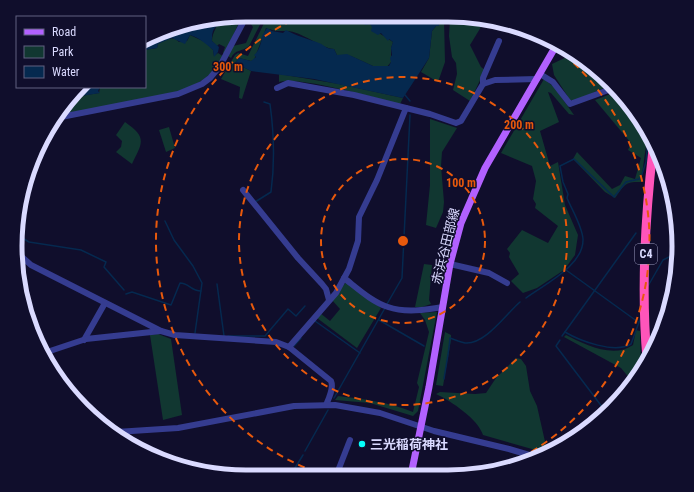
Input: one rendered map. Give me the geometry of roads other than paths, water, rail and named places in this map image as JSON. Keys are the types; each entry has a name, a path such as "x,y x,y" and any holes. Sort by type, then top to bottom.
{"highway":[{"name":"C4","path":"647,349 645,280 647,224 652,155"}],"main road":[{"name":"赤浜谷田部線","path":"412,470 422,426 450,264 461,223 475,188 554,49"}],"street":[{"path":"64,116 178,94 197,87 210,78 220,66 243,22"},
{"path":"276,88 284,83 296,84 354,95 459,123 483,84 483,78 499,41"},
{"path":"483,84 495,80 538,76 553,82 565,100 570,104 608,90"},
{"path":"289,346 336,293 344,278 358,242 359,216 377,180 406,108"},
{"path":"243,190 298,258 326,289 329,300"},
{"path":"22,254 26,261"},
{"path":"22,260 26,261 161,331 175,335 276,342 289,346 332,381 333,384 326,405"},
{"path":"450,264 490,273 507,283"},
{"path":"344,278 379,303 388,307 426,310 443,306"},
{"path":"84,340 105,303"},
{"path":"49,352 84,340 161,331"},
{"path":"122,432 178,428 282,407 310,404 367,410 526,456"},
{"path":"338,470 350,440"}],"water":[{"path":"359,22 438,22 439,26 436,26 432,31 429,58 403,98 314,79 251,71 235,63 239,58 251,61 256,57 254,55 258,50 262,36 267,28 272,31 283,33 286,30 328,48 334,49 337,55 347,54 373,66 389,66 391,62 391,48 393,42 389,39 388,41 381,33 378,35 371,31 372,27 370,24 359,24"},
{"path":"219,24 212,36 212,41 219,47 218,52 214,57 213,50 200,39 190,35 185,44 172,38 158,44 157,48 146,50 146,46 174,34 202,26"},
{"path":"88,88 100,88 98,91 100,93 80,96"}],"waterway":[{"path":"405,95 410,101"},
{"path":"255,202 271,192 273,170 274,148 270,104 264,102"},
{"path":"387,304 402,278 410,115"},
{"path":"526,298 561,274 577,258 582,249 582,234 579,223 567,198 568,194 563,182 560,166 574,159 614,197 626,182 639,179 641,177 646,162 648,144"},
{"path":"165,221 174,240 193,266 202,283 195,333"},
{"path":"562,336 636,233"},
{"path":"22,238 29,242 81,250 106,262 104,267 124,290"},
{"path":"648,286 663,260 672,256"},
{"path":"566,270 638,322"},
{"path":"126,294 132,292 171,305 180,283 186,284 195,290 201,291"},
{"path":"217,284 224,336"},
{"path":"444,379 450,338 465,343 480,339 495,328 520,302"},
{"path":"228,336 265,336 288,309 296,316 305,306"},
{"path":"334,398 385,308"},
{"path":"565,332 579,339 598,345 616,348 624,347 631,344 641,317"},
{"path":"379,320 424,346"},
{"path":"315,321 360,353"},
{"path":"294,346 301,338"},
{"path":"560,340 556,346 603,407"},
{"path":"305,451 328,410"},
{"path":"294,470 303,455"}],"place":[{"name":"三光稲荷神社","path":"362,444"}]}
